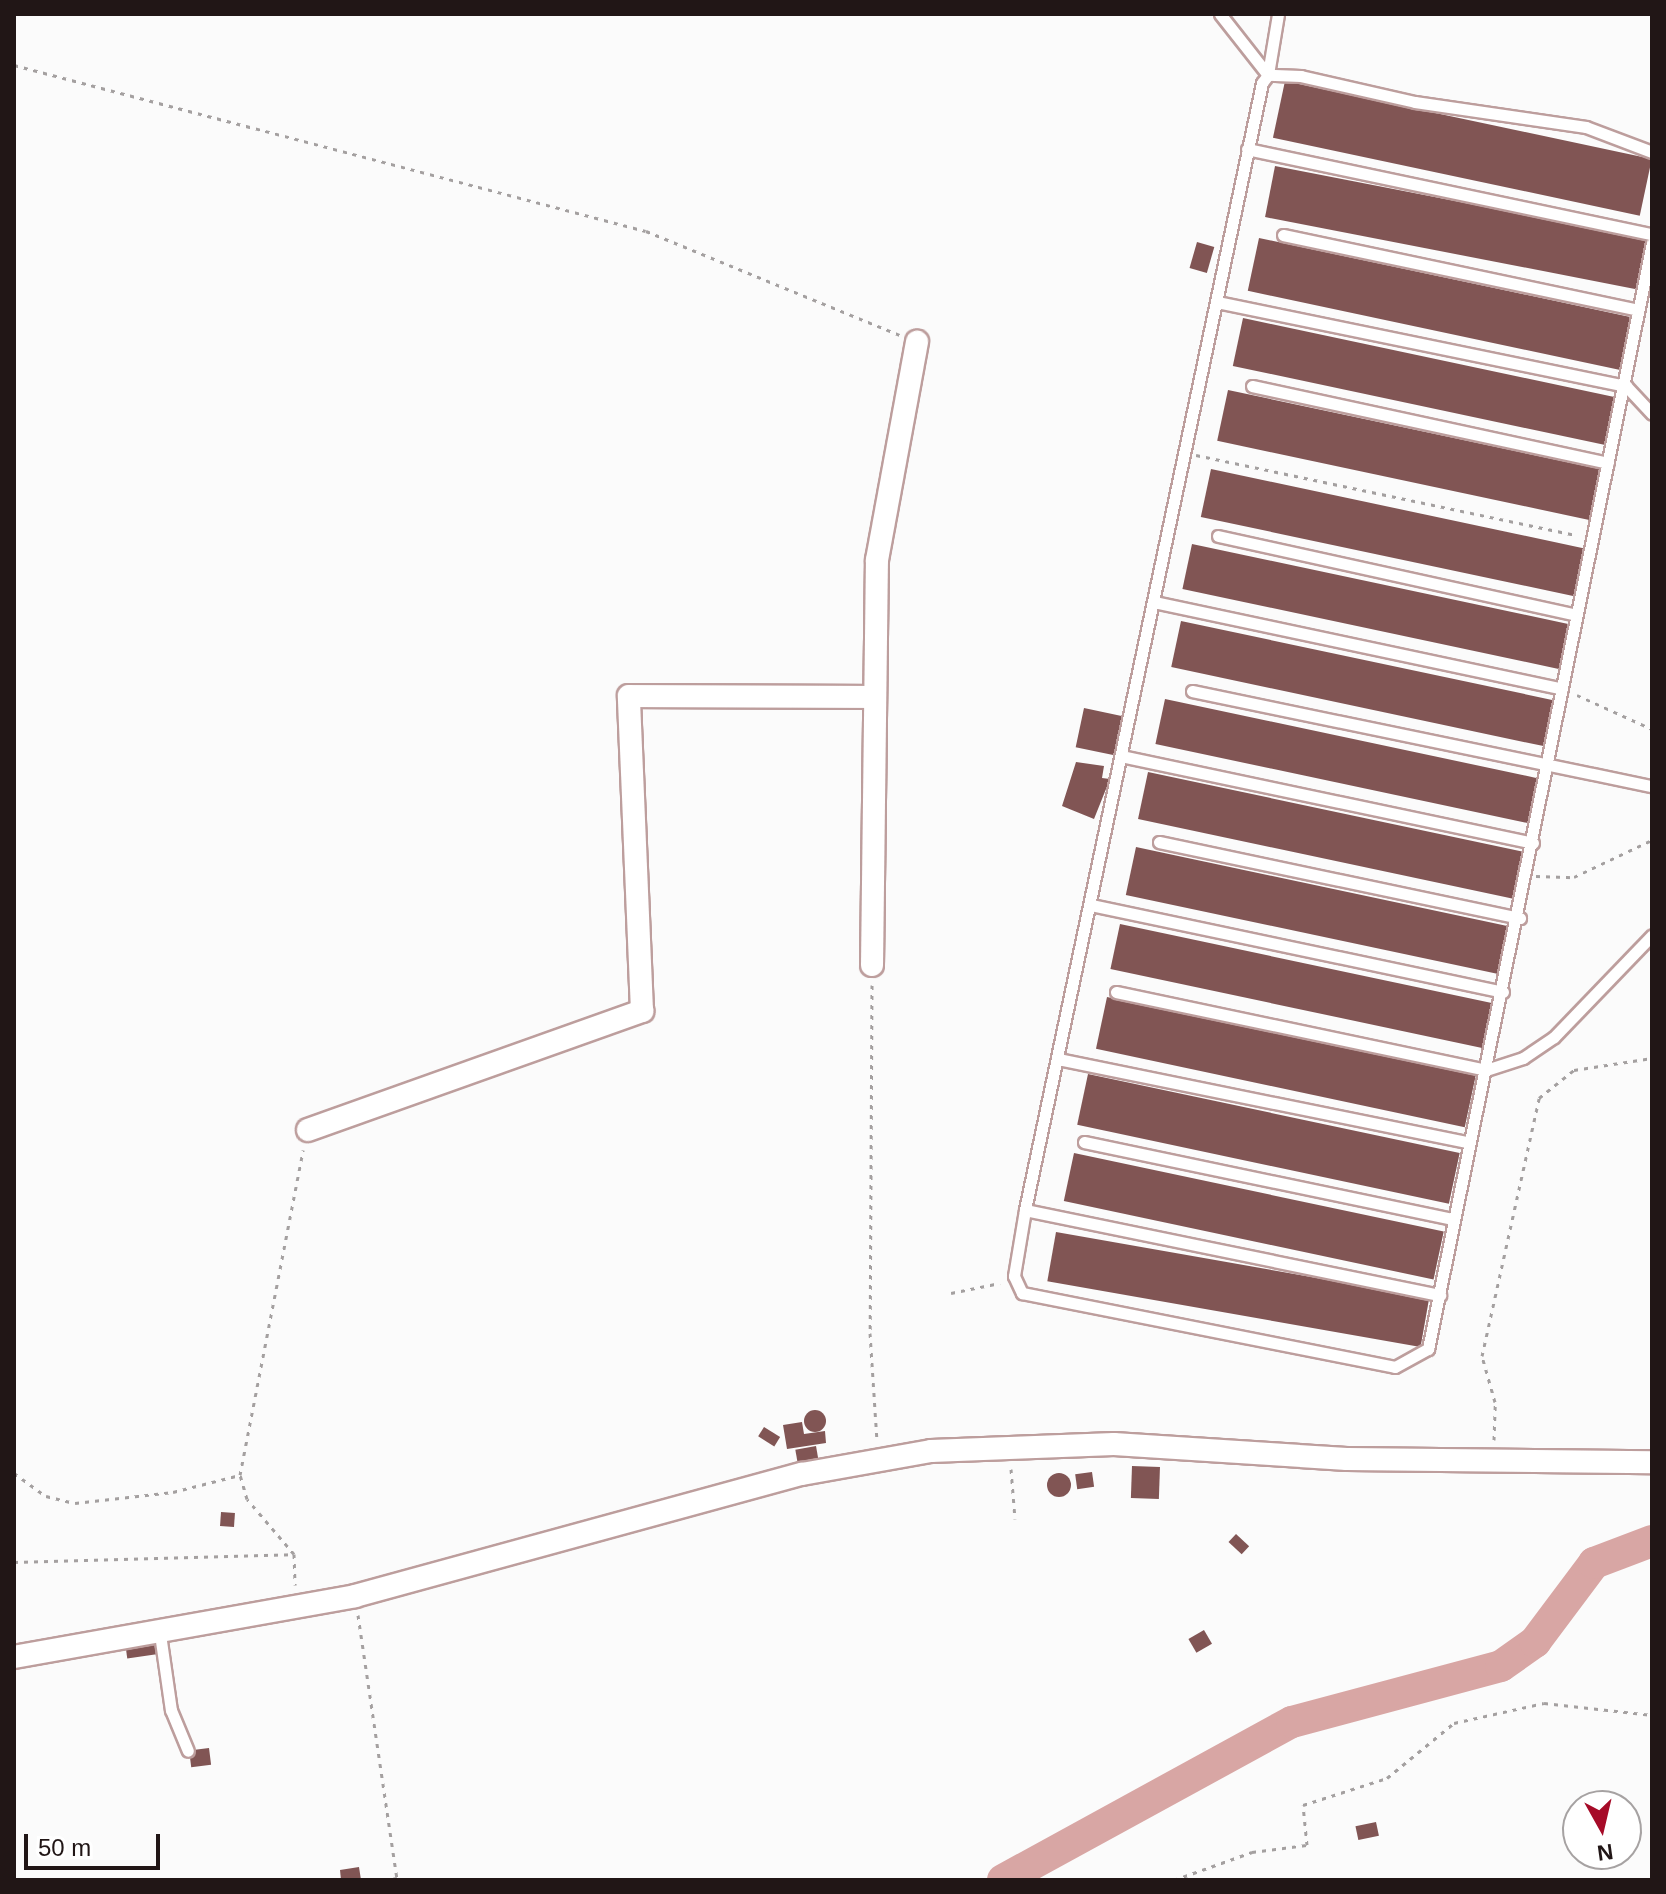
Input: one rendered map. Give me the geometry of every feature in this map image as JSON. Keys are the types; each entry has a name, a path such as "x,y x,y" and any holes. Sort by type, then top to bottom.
{"street":[{"path":"872,965 877,560 917,342"},
{"path":"308,1130 642,1011 629,696 875,697"},
{"path":"14,1657 160,1634 355,1596 879,1458 1010,1446 1652,1462"}],"lane":[{"path":"1220,14 1257,51 1268,75"},
{"path":"1278,14 1268,75 1257,95 1187,453 1025,1210 1014,1276 1030,1296 1395,1367 1428,1349 1453,1219 1520,918 1576,615 1626,386 1652,243"},
{"path":"1268,75 1586,127 1652,152"},
{"path":"1247,149 1652,234"},
{"path":"1283,235 1638,310"},
{"path":"1217,302 1626,386 1652,414"},
{"path":"1252,386 1608,463"},
{"path":"1218,536 1576,615"},
{"path":"1154,602 1562,689"},
{"path":"1192,691 1652,786"},
{"path":"1121,756 1533,843"},
{"path":"1159,842 1520,918"},
{"path":"1091,905 1503,992"},
{"path":"1116,992 1486,1070 1523,1058 1554,1037 1652,935"},
{"path":"1058,1059 1470,1143"},
{"path":"1084,1142 1453,1219"},
{"path":"1025,1210 1440,1295"},
{"path":"160,1634 171,1710 188,1751"}],"path":[{"path":"14,65 646,231 917,342"},
{"path":"1187,453 1592,539"},
{"path":"1562,689 1652,729"},
{"path":"1526,876 1574,877 1652,840"},
{"path":"872,965 869,1319 879,1458"},
{"path":"1492,1459 1495,1402 1482,1356 1535,1108 1574,1070 1652,1058"},
{"path":"295,1609 294,1554 247,1499 240,1475 308,1130"},
{"path":"951,1293 1014,1276"},
{"path":"1010,1446 1015,1519"},
{"path":"14,1473 46,1496 75,1503 173,1492 240,1475"},
{"path":"14,1562 294,1554"},
{"path":"355,1596 398,1879 387,1880"},
{"path":"1174,1880 1252,1852 1307,1845 1303,1805 1387,1778 1454,1723 1544,1703 1652,1715"}],"building":[{"path":"1285,81 1652,159 1640,216 1273,138"},
{"path":"1275,166 1650,239 1640,290 1265,217"},
{"path":"1259,238 1633,317 1621,370 1248,291"},
{"path":"1197,242 1214,247 1207,273 1190,268"},
{"path":"1243,318 1617,397 1606,445 1233,366"},
{"path":"1228,390 1604,470 1593,521 1217,441"},
{"path":"1211,469 1586,549 1575,597 1201,517"},
{"path":"1192,544 1571,624 1561,669 1182,589"},
{"path":"1181,621 1556,701 1546,747 1171,667"},
{"path":"1165,699 1540,779 1530,824 1155,744"},
{"path":"1084,708 1125,717 1117,756 1076,747"},
{"path":"1076,762 1104,766 1102,778 1110,779 1094,819 1062,806"},
{"path":"1148,772 1526,852 1516,899 1138,819"},
{"path":"1136,847 1510,926 1499,974 1126,895"},
{"path":"1120,924 1492,1003 1482,1048 1110,969"},
{"path":"1107,997 1476,1075 1465,1127 1096,1049"},
{"path":"1088,1074 1460,1153 1449,1204 1077,1125"},
{"path":"1074,1153 1444,1232 1434,1280 1064,1201"},
{"path":"1056,1232 1429,1298 1421,1347 1047,1281"},
{"path":"815,1410 823,1413 826,1421 823,1429 815,1432 807,1429 804,1421 807,1413"},
{"path":"802,1422 804,1434 825,1431 826,1443 787,1449 783,1425"},
{"path":"764,1427 780,1437 774,1446 758,1436"},
{"path":"816,1446 819,1463 798,1466 795,1450"},
{"path":"1132,1466 1160,1467 1159,1499 1131,1498"},
{"path":"1092,1472 1094,1487 1077,1489 1075,1474"},
{"path":"1059,1473 1067,1477 1071,1485 1067,1493 1059,1497 1051,1493 1047,1485 1051,1477"},
{"path":"221,1512 235,1513 234,1527 220,1526"},
{"path":"1236,1534 1249,1546 1242,1554 1228,1542"},
{"path":"1204,1630 1212,1644 1196,1653 1188,1639"},
{"path":"158,1640 160,1654 127,1658 125,1645"},
{"path":"209,1748 211,1765 191,1767 189,1750"},
{"path":"1376,1822 1379,1836 1358,1840 1355,1826"},
{"path":"359,1867 361,1880 341,1880 340,1870"}],"waterway":[{"path":"1003,1880 1292,1722 1501,1666 1535,1642 1594,1563 1652,1541"}]}
